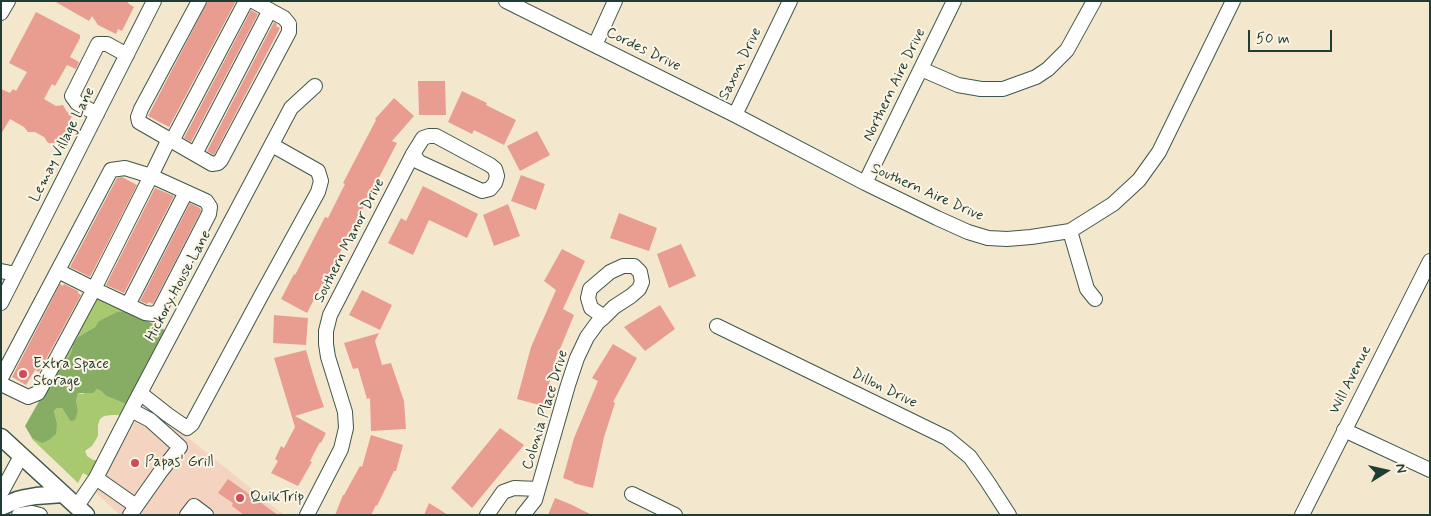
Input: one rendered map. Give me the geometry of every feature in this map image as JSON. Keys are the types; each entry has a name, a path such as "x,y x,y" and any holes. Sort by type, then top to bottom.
{"main road":[{"path":"1,437 81,511"},
{"path":"1,507 30,497 63,494"}],"street":[{"path":"1,13 8,1"},
{"name":"Lemay Village Lane","path":"1,303 154,1"},
{"path":"199,1 138,117 139,122 212,164 218,163 221,160 289,32 289,24 284,18 253,1"},
{"path":"1,384 28,396 38,393 94,289 170,140 246,1"},
{"name":"Cordes Drive","path":"506,1 764,130"},
{"path":"596,45 615,1"},
{"name":"Saxon Drive","path":"735,115 790,1"},
{"name":"Northern Aire Drive","path":"865,183 954,1"},
{"path":"921,70 958,85 981,89 1003,89 1036,77 1048,69 1067,50 1094,1"},
{"name":"Southern Aire Drive","path":"764,130 865,183 968,232 988,238 1007,239 1070,231 1113,204 1127,192 1139,180 1159,152 1232,1"},
{"path":"194,154 270,10"},
{"path":"97,114 77,103 72,96 98,44 107,44 127,55"},
{"name":"Hickory House Lane","path":"81,511 131,410 291,108 315,86"},
{"name":"Southern Manor Drive","path":"307,515 341,449 346,428 345,412 328,358 326,344 326,331 330,315 413,154 423,138 436,136 490,164 495,169 497,176 495,183 490,189 482,191 419,162 413,154"},
{"path":"140,393 186,428 192,424 318,192 321,181 318,171 272,145"},
{"path":"1,378 58,270 111,170 125,168 151,176 206,201 210,207 209,214 159,311 153,314 145,313 58,270"},
{"path":"128,305 186,192"},
{"path":"1070,231 1087,289 1095,299"},
{"name":"Will Avenue","path":"1302,515 1430,261"},
{"path":"1,270 16,274"},
{"name":"Colonia Place Drive","path":"523,515 534,500 538,489 577,358 587,337 604,317"},
{"name":"Dillon Drive","path":"717,326 947,438 970,458 987,480 1009,515"},
{"path":"96,478 133,510 180,447 150,420 131,410"},
{"path":"1344,430 1430,470"},
{"path":"1,493 21,456"},
{"name":"Colonia Place Drive","path":"488,515 503,492 514,488 538,489"},
{"path":"632,494 675,515"},
{"path":"188,515 194,506 206,515"},
{"path":"19,515 32,513 40,515"}],"shaded area":[{"path":"145,403 285,515 120,515 96,493"}],"green space":[{"path":"94,296 128,311 98,322 95,327 78,337 73,344 68,358 63,359"},
{"path":"128,311 165,330 126,404 106,396 97,389 93,393 78,393 76,401 78,410 75,420 70,421 62,408 57,408 54,411 57,423 56,434 42,443 32,438 25,426 63,359 68,358 71,353 73,344 78,337 95,327 103,319 117,312"},
{"path":"97,389 106,396 126,404 120,415 104,416 100,419 98,436 92,446 85,451 87,456 97,460 88,476 83,473 78,483 32,438 38,440 57,423 54,411 57,408 62,408 70,421 78,410 76,401 78,393 82,394"}],"building":[{"path":"54,1 127,1 134,7 122,31 118,29 116,34 98,25 92,16 89,21"},
{"path":"208,1 236,1 169,127 148,116"},
{"path":"251,10 258,14 191,142 184,138"},
{"path":"36,12 80,35 70,57 79,62 76,69 67,65 55,86 52,84 44,99 56,106 63,105 67,112 73,114 70,120 74,122 62,146 56,143 48,143 44,137 35,132 28,132 24,127 10,119 1,134 1,89 10,93 13,89 16,91 27,72 9,63"},
{"path":"274,22 280,28 214,155 207,151"},
{"path":"418,81 445,81 446,115 419,115"},
{"path":"462,91 516,120 504,145 474,130 472,134 448,122"},
{"path":"394,98 414,116 392,141 397,143 307,313 281,299 325,217 328,218 375,119"},
{"path":"537,131 550,155 520,171 507,146"},
{"path":"521,175 545,184 536,210 511,201"},
{"path":"122,177 137,185 90,277 70,267 117,178"},
{"path":"423,186 478,214 467,238 429,220 413,255 388,243 401,218 406,221"},
{"path":"155,188 174,196 124,293 106,285"},
{"path":"190,203 200,208 201,211 153,304 140,301"},
{"path":"508,204 520,236 494,246 483,215"},
{"path":"619,213 657,228 649,251 610,238"},
{"path":"681,244 696,276 669,288 657,254"},
{"path":"562,249 585,261 563,309 574,315 557,354 543,406 517,399 531,347 556,290 544,281"},
{"path":"60,284 78,291 81,295 39,372 35,370 26,385 12,377"},
{"path":"362,290 392,305 380,330 349,315"},
{"path":"660,305 675,329 645,351 624,327"},
{"path":"274,315 308,318 306,345 273,343"},
{"path":"379,333 375,341 382,365 391,363 404,401 406,429 371,431 370,398 367,399 358,368 353,369 344,343"},
{"path":"613,344 637,358 613,402 615,403 604,437 593,488 573,483 563,478 574,438 598,381 592,378"},
{"path":"306,350 324,407 295,416 326,433 298,486 271,473 278,461 275,459 281,446 284,448 295,427 274,358"},
{"path":"500,428 524,445 472,508 451,488"},
{"path":"371,435 403,445 396,471 394,471 371,515 335,515 343,495 360,466 362,467"},
{"name":"QuikTrip","path":"228,479 278,515 244,515 232,506 233,503 218,493"},
{"path":"555,498 570,504 592,515 548,515"},
{"path":"429,503 448,515 424,515"}],"place":[{"name":"Extra Space Storage","path":"23,374"},
{"name":"Papas' Grill","path":"135,463"},
{"name":"QuikTrip","path":"240,498"}]}
